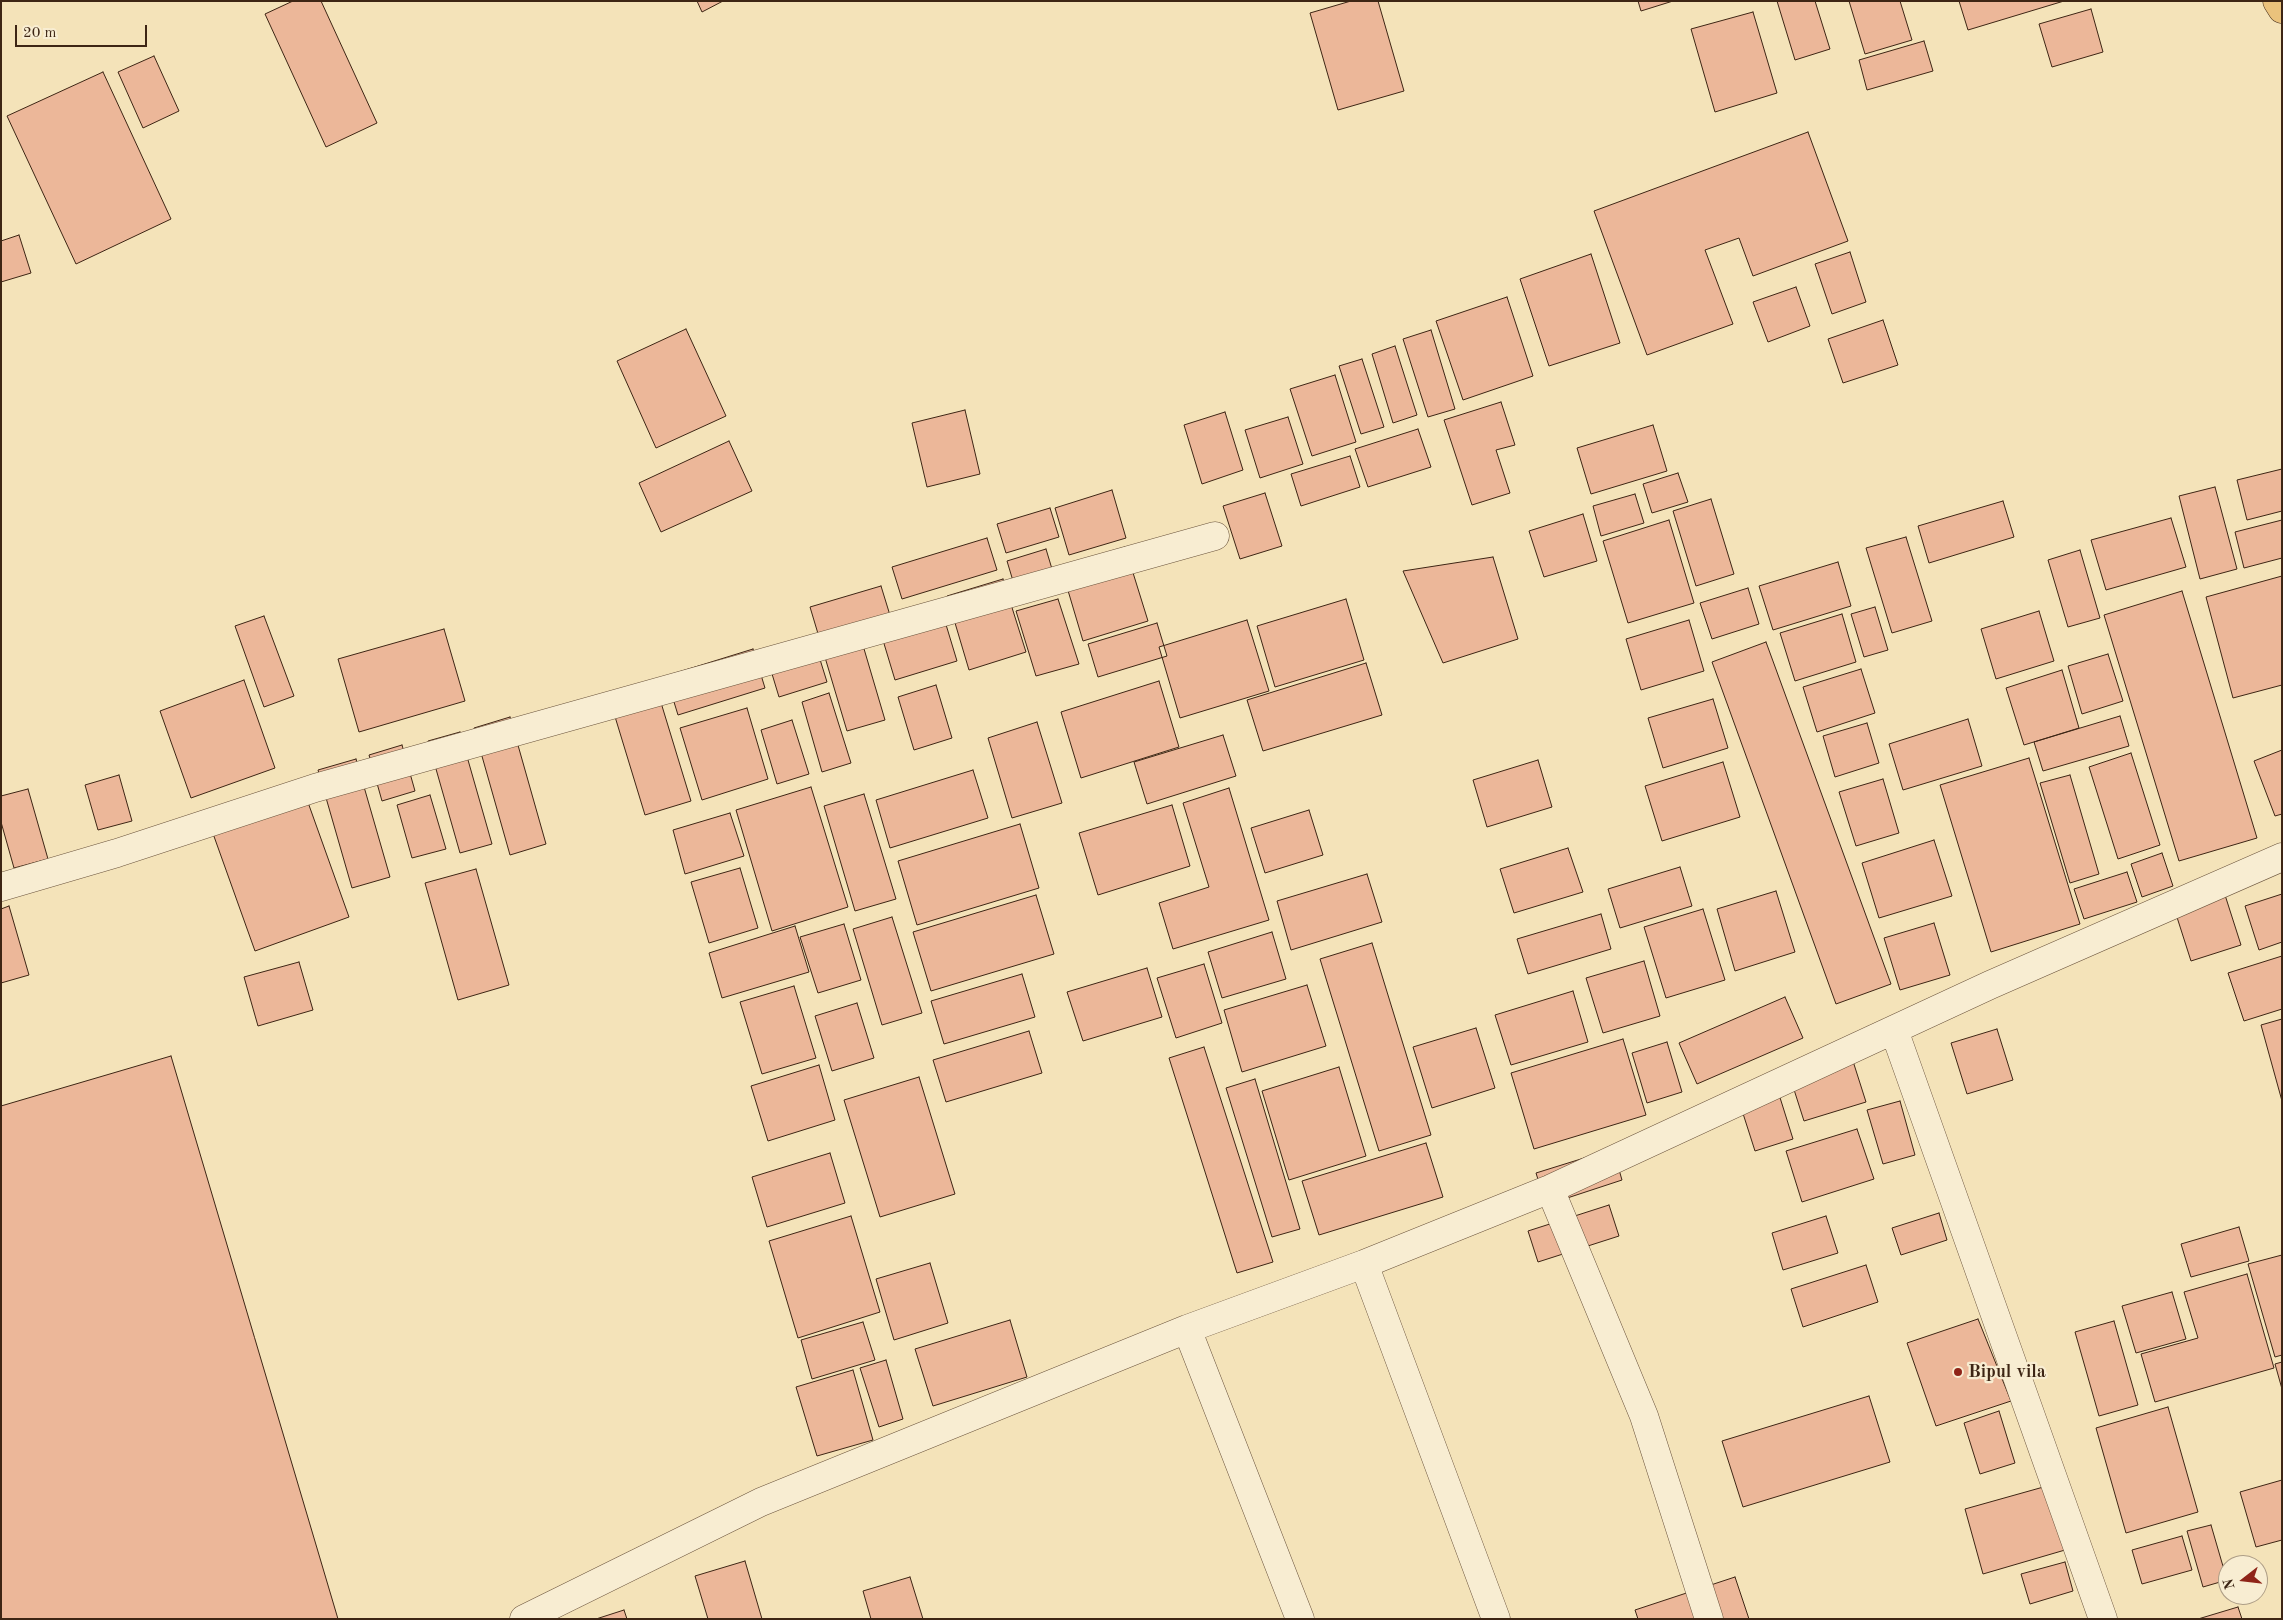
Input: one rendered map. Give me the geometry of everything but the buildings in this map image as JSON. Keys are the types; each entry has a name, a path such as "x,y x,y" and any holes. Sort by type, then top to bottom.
{"highway":[{"path":"2277,1 2282,10"}],"street":[{"path":"1,887 117,853 315,788 1215,536"},
{"path":"524,1619 761,1502 1187,1329 1364,1264 1550,1189 1894,1030 2282,857"},
{"path":"1894,1030 2103,1619"},
{"path":"1550,1189 1644,1416 1709,1619"},
{"path":"1364,1264 1496,1619"},
{"path":"1187,1329 1300,1619"}],"place":[{"name":"Bipul vila","path":"1958,1372"}]}
